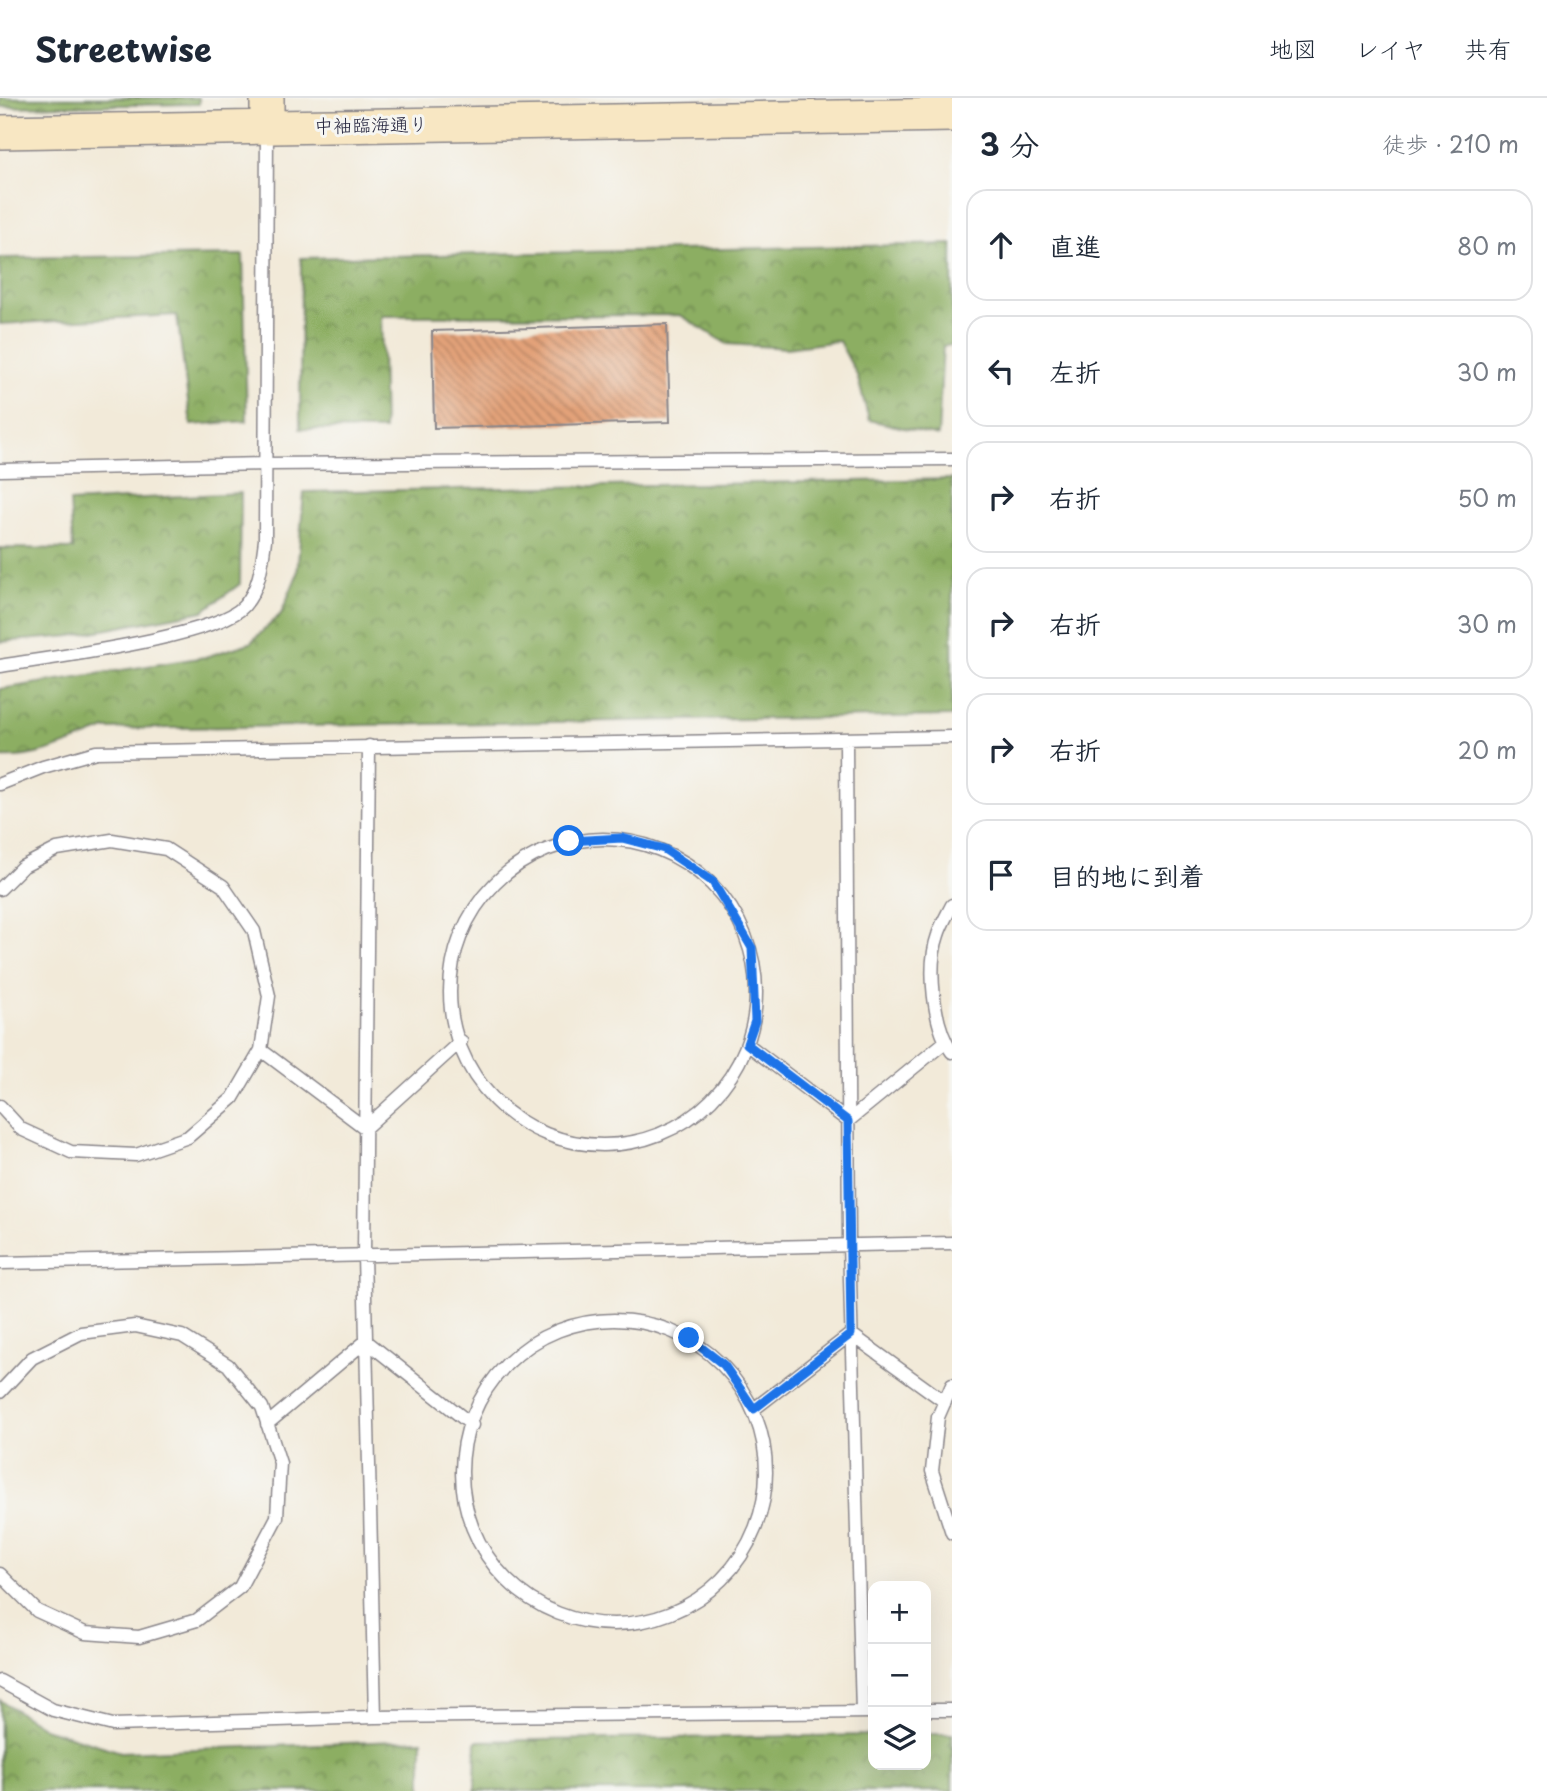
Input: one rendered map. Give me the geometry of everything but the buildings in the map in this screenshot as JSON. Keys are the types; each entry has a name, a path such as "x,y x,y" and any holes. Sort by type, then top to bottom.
{"street":[{"name":"中袖臨海通り","path":"0,132 267,113 813,108 952,115"}],"lane":[{"path":"0,666 172,636 219,623 244,607 260,577 265,540 267,113"},
{"path":"0,470 265,464 952,459"},
{"path":"1,783 43,767 96,752 952,737"},
{"path":"0,1681 52,1710 113,1725 375,1717 868,1712 851,1334 846,739"},
{"path":"369,746 364,1255 375,1717"},
{"path":"622,838 664,849 713,882 752,948 755,1021 736,1072 689,1121 621,1146 567,1143 530,1130 473,1076 461,1041 449,1005 454,951 470,913 505,872 569,841 622,838"},
{"path":"0,889 22,867 57,849 112,840 166,849 223,886 254,931 269,996 261,1050 233,1098 188,1137 136,1155 71,1152 21,1129 0,1106"},
{"path":"848,1121 948,1047 931,990 937,936 952,905"},
{"path":"366,1128 461,1041"},
{"path":"747,1044 848,1121"},
{"path":"261,1050 366,1128"},
{"path":"0,1263 849,1243 952,1243"},
{"path":"610,1319 639,1321 689,1338 724,1365 754,1409 766,1452 763,1510 741,1559 721,1583 677,1613 647,1623 573,1622 525,1599 503,1580 467,1520 462,1447 493,1377 533,1342 558,1329 610,1319"},
{"path":"0,1392 32,1358 81,1333 135,1326 182,1336 228,1364 262,1407 280,1463 277,1517 240,1587 197,1620 139,1637 85,1633 37,1611 0,1574"},
{"path":"851,1334 945,1402"},
{"path":"754,1409 851,1334"},
{"path":"267,1424 366,1341"},
{"path":"366,1341 472,1425"},
{"path":"952,1385 938,1417 932,1471 952,1533"},
{"path":"931,1710 952,1710"}],"green space":[{"path":"0,98 199,98 199,104 0,107"},
{"path":"952,244 952,345 943,346 938,436 869,420 857,375 839,341 787,348 727,344 680,315 381,316 384,430 300,429 301,258"},
{"path":"243,255 247,421 191,425 177,315 0,324 0,258"},
{"path":"952,479 952,716 106,729 41,753 0,757 0,689 205,657 250,643 281,614 297,575 304,492"},
{"path":"241,493 240,584 203,611 72,636 0,642 0,548 73,549 70,502"},
{"path":"0,1700 44,1728 121,1752 422,1740 422,1791 0,1791"},
{"path":"931,1734 952,1734 952,1791 475,1791 476,1741 868,1735 868,1770 931,1770"}],"route":[{"path":"569,841 622,838 664,849 713,882 752,948 755,1021 747,1044 848,1121 851,1334 754,1409 724,1365 689,1338"}]}
